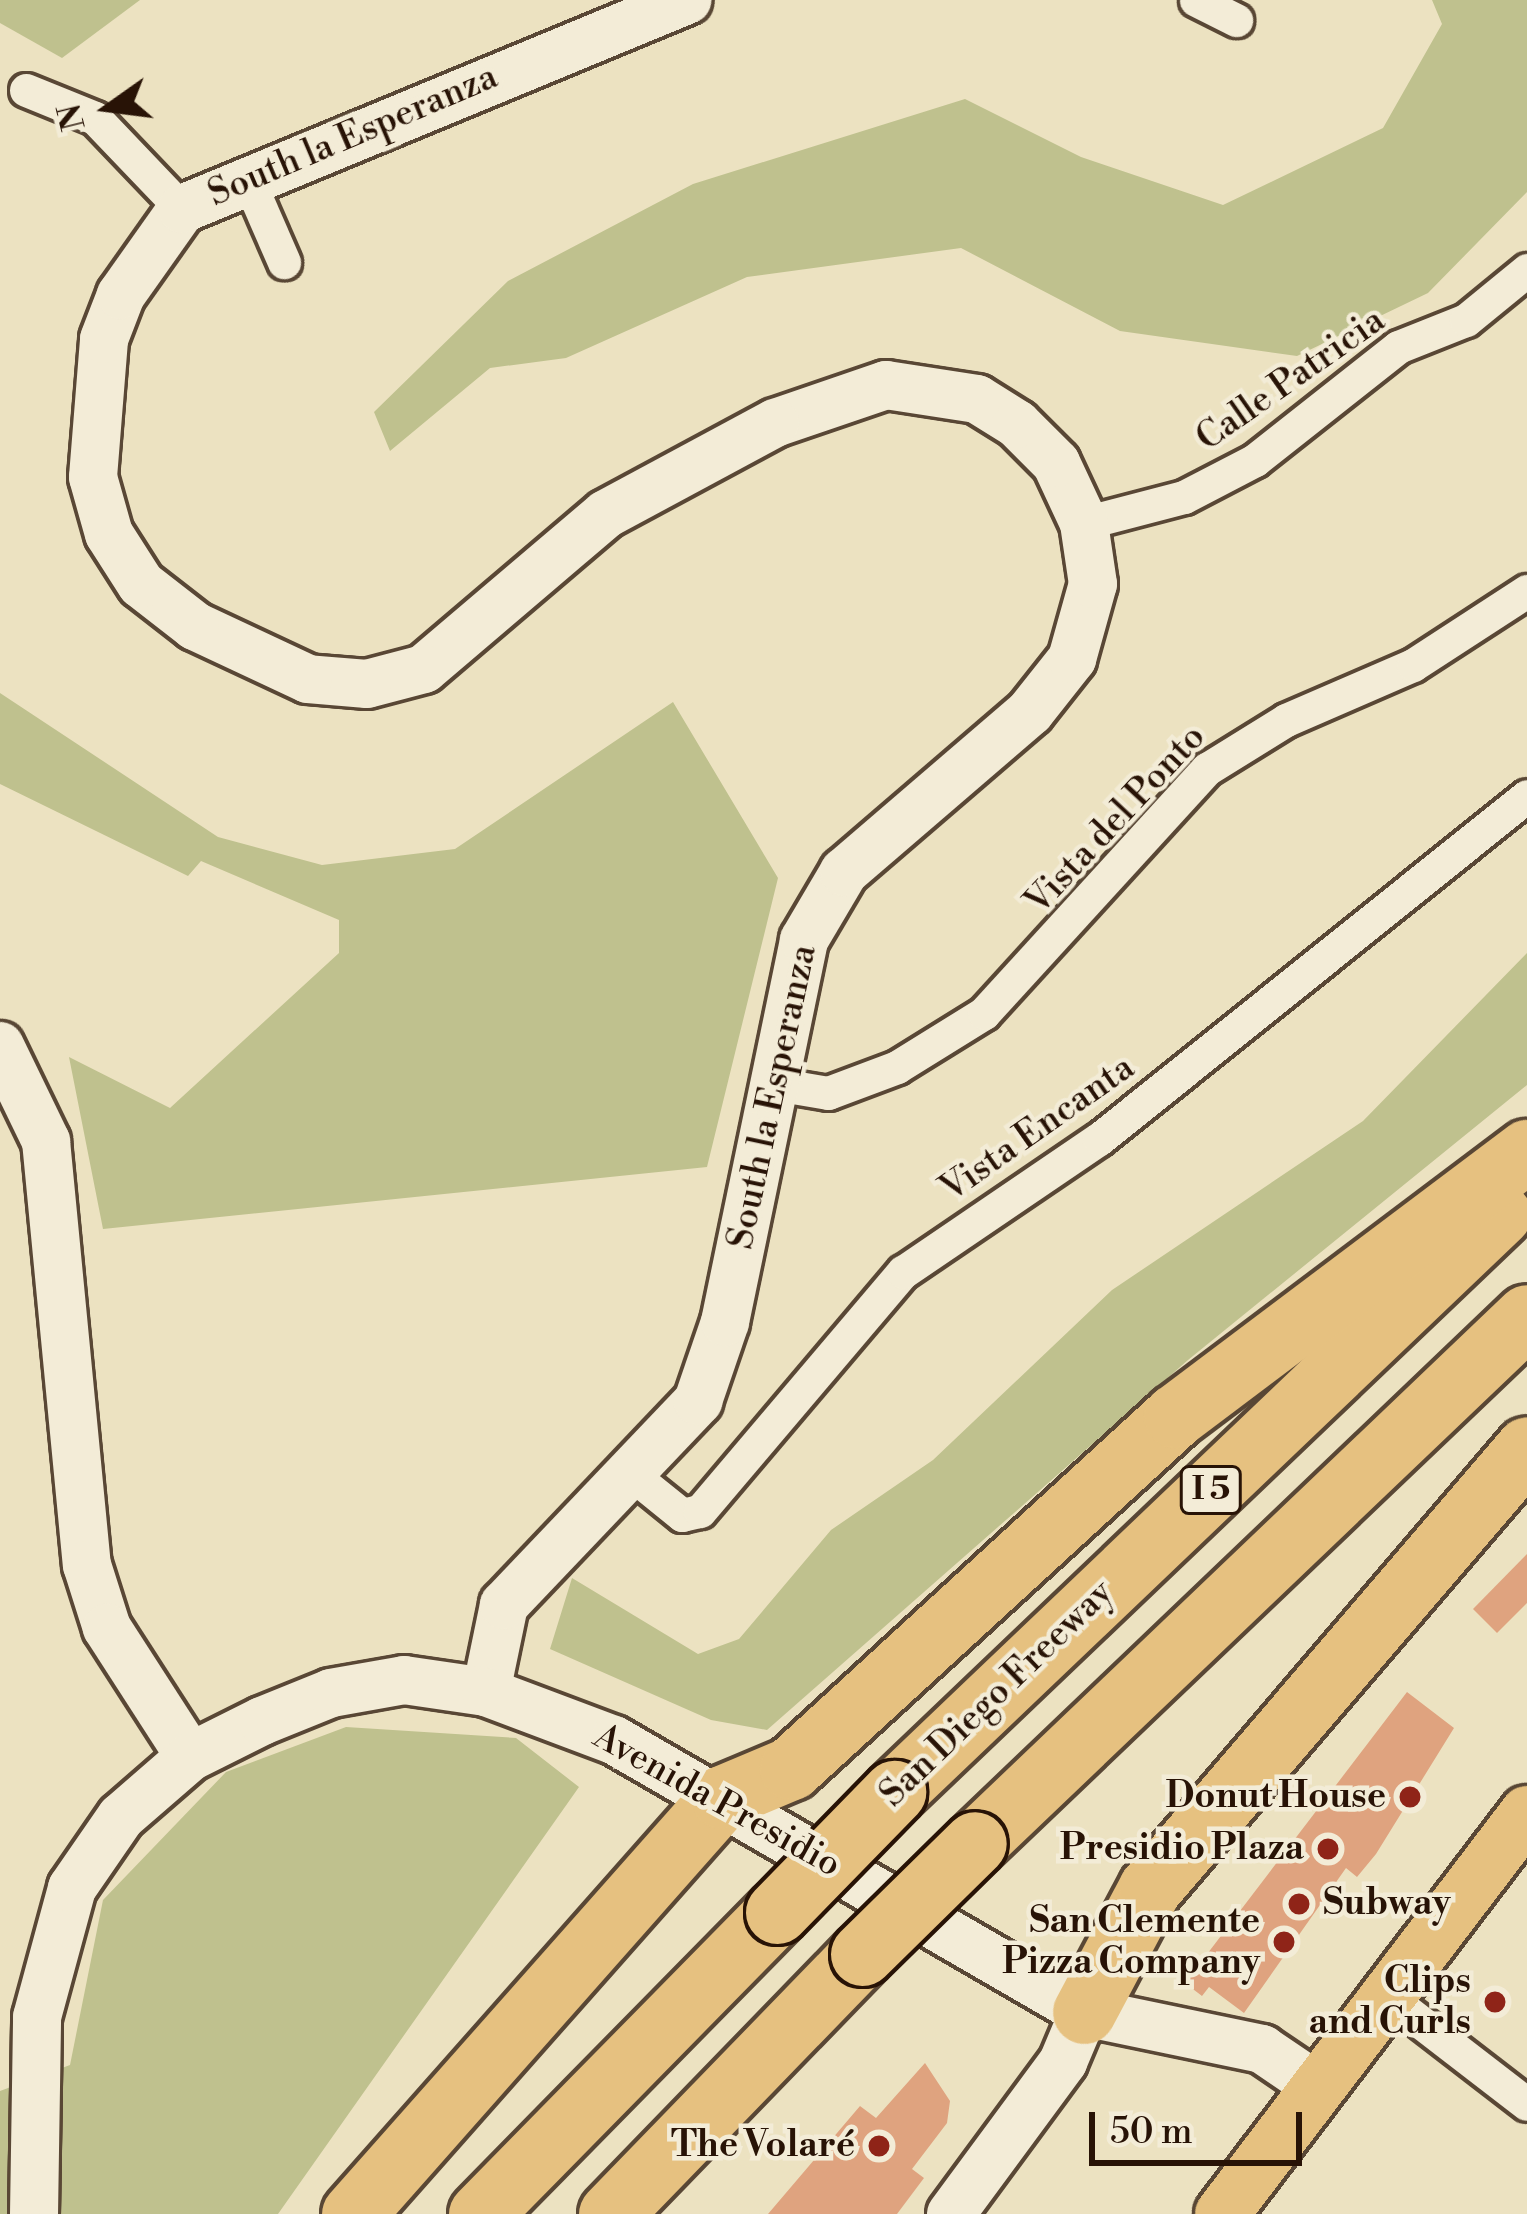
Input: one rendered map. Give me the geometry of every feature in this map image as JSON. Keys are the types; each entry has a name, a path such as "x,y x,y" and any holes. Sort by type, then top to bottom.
{"highway":[{"path":"353,2214 722,1797 790,1768 1175,1416 1527,1150"},
{"name":"San Diego Freeway","path":"480,2214 894,1792 1527,1188"},
{"name":"I 5","path":"610,2214 862,1954 1527,1316"},
{"path":"1084,2012 1150,1888 1527,1448"}],"main road":[{"path":"1222,2214 1527,1813"}],"street":[{"name":"South la Esperanza","path":"486,1691 504,1605 698,1401 712,1367 769,1083 804,940 844,872 1030,712 1072,659 1094,584 1084,523 1056,463 1017,424 960,394 886,385 775,423 606,514 424,669 367,684 308,680 243,655 141,584 109,534 93,477 104,339 122,295 182,209 247,177 687,0"},
{"path":"1196,0 1236,20"},
{"path":"26,90 95,118 182,209"},
{"path":"247,177 284,262"},
{"name":"Calle Patricia","path":"1084,523 1184,497 1256,460 1399,347 1466,320 1527,270"},
{"name":"Vista del Ponto","path":"769,1083 828,1093 897,1066 984,1013 1207,769 1286,720 1413,665 1527,591"},
{"name":"Vista Encanta","path":"629,1473 682,1515 700,1510 903,1272 1100,1139 1527,796"},
{"path":"0,1046 46,1141 87,1565 106,1628 190,1757"},
{"name":"Avenida Presidio","path":"34,2214 38,2017 73,1888 121,1816 190,1757 332,1693 404,1680 486,1691 614,1740 722,1797 1084,2012 1262,2049 1318,2086"},
{"path":"1388,1996 1527,2104"},
{"path":"951,2214 1063,2062 1084,2012"}],"green space":[{"path":"0,0 140,0 62,58 0,23"},
{"path":"1432,0 1527,0 1527,192 1428,293 1297,356 1120,331 961,248 747,277 566,358 490,368 390,451 374,412 508,281 693,184 965,99 1081,157 1223,205 1383,128 1442,24"},
{"path":"0,693 218,837 322,865 455,849 673,702 778,878 707,1167 103,1229 69,1057 170,1108 339,953 339,920 201,861 188,876 0,784"},
{"path":"1527,953 1527,1085 1188,1360 767,1730 711,1720 550,1649 572,1578 698,1654 739,1639 831,1530 933,1460 1112,1290 1363,1121"},
{"path":"346,1727 516,1738 579,1787 278,2214 0,2214 0,2091 70,2065 103,1900 226,1772"}],"building":[{"path":"1527,1554 1527,1603 1497,1633 1473,1609"},
{"name":"Presidio Plaza","path":"1407,1692 1454,1728 1376,1854 1357,1877 1346,1868 1244,2013 1209,1987 1202,1996 1185,1983"},
{"name":"The Volaré","path":"925,2063 950,2101 947,2123 912,2169 924,2178 897,2214 768,2214 860,2106 876,2118"}],"place":[{"name":"Donut House","path":"1410,1797"},
{"name":"Presidio Plaza","path":"1328,1849"},
{"name":"Subway","path":"1299,1904"},
{"name":"San Clemente Pizza Company","path":"1284,1942"},
{"name":"Clips and Curls","path":"1495,2002"},
{"name":"The Volaré","path":"879,2146"}]}
